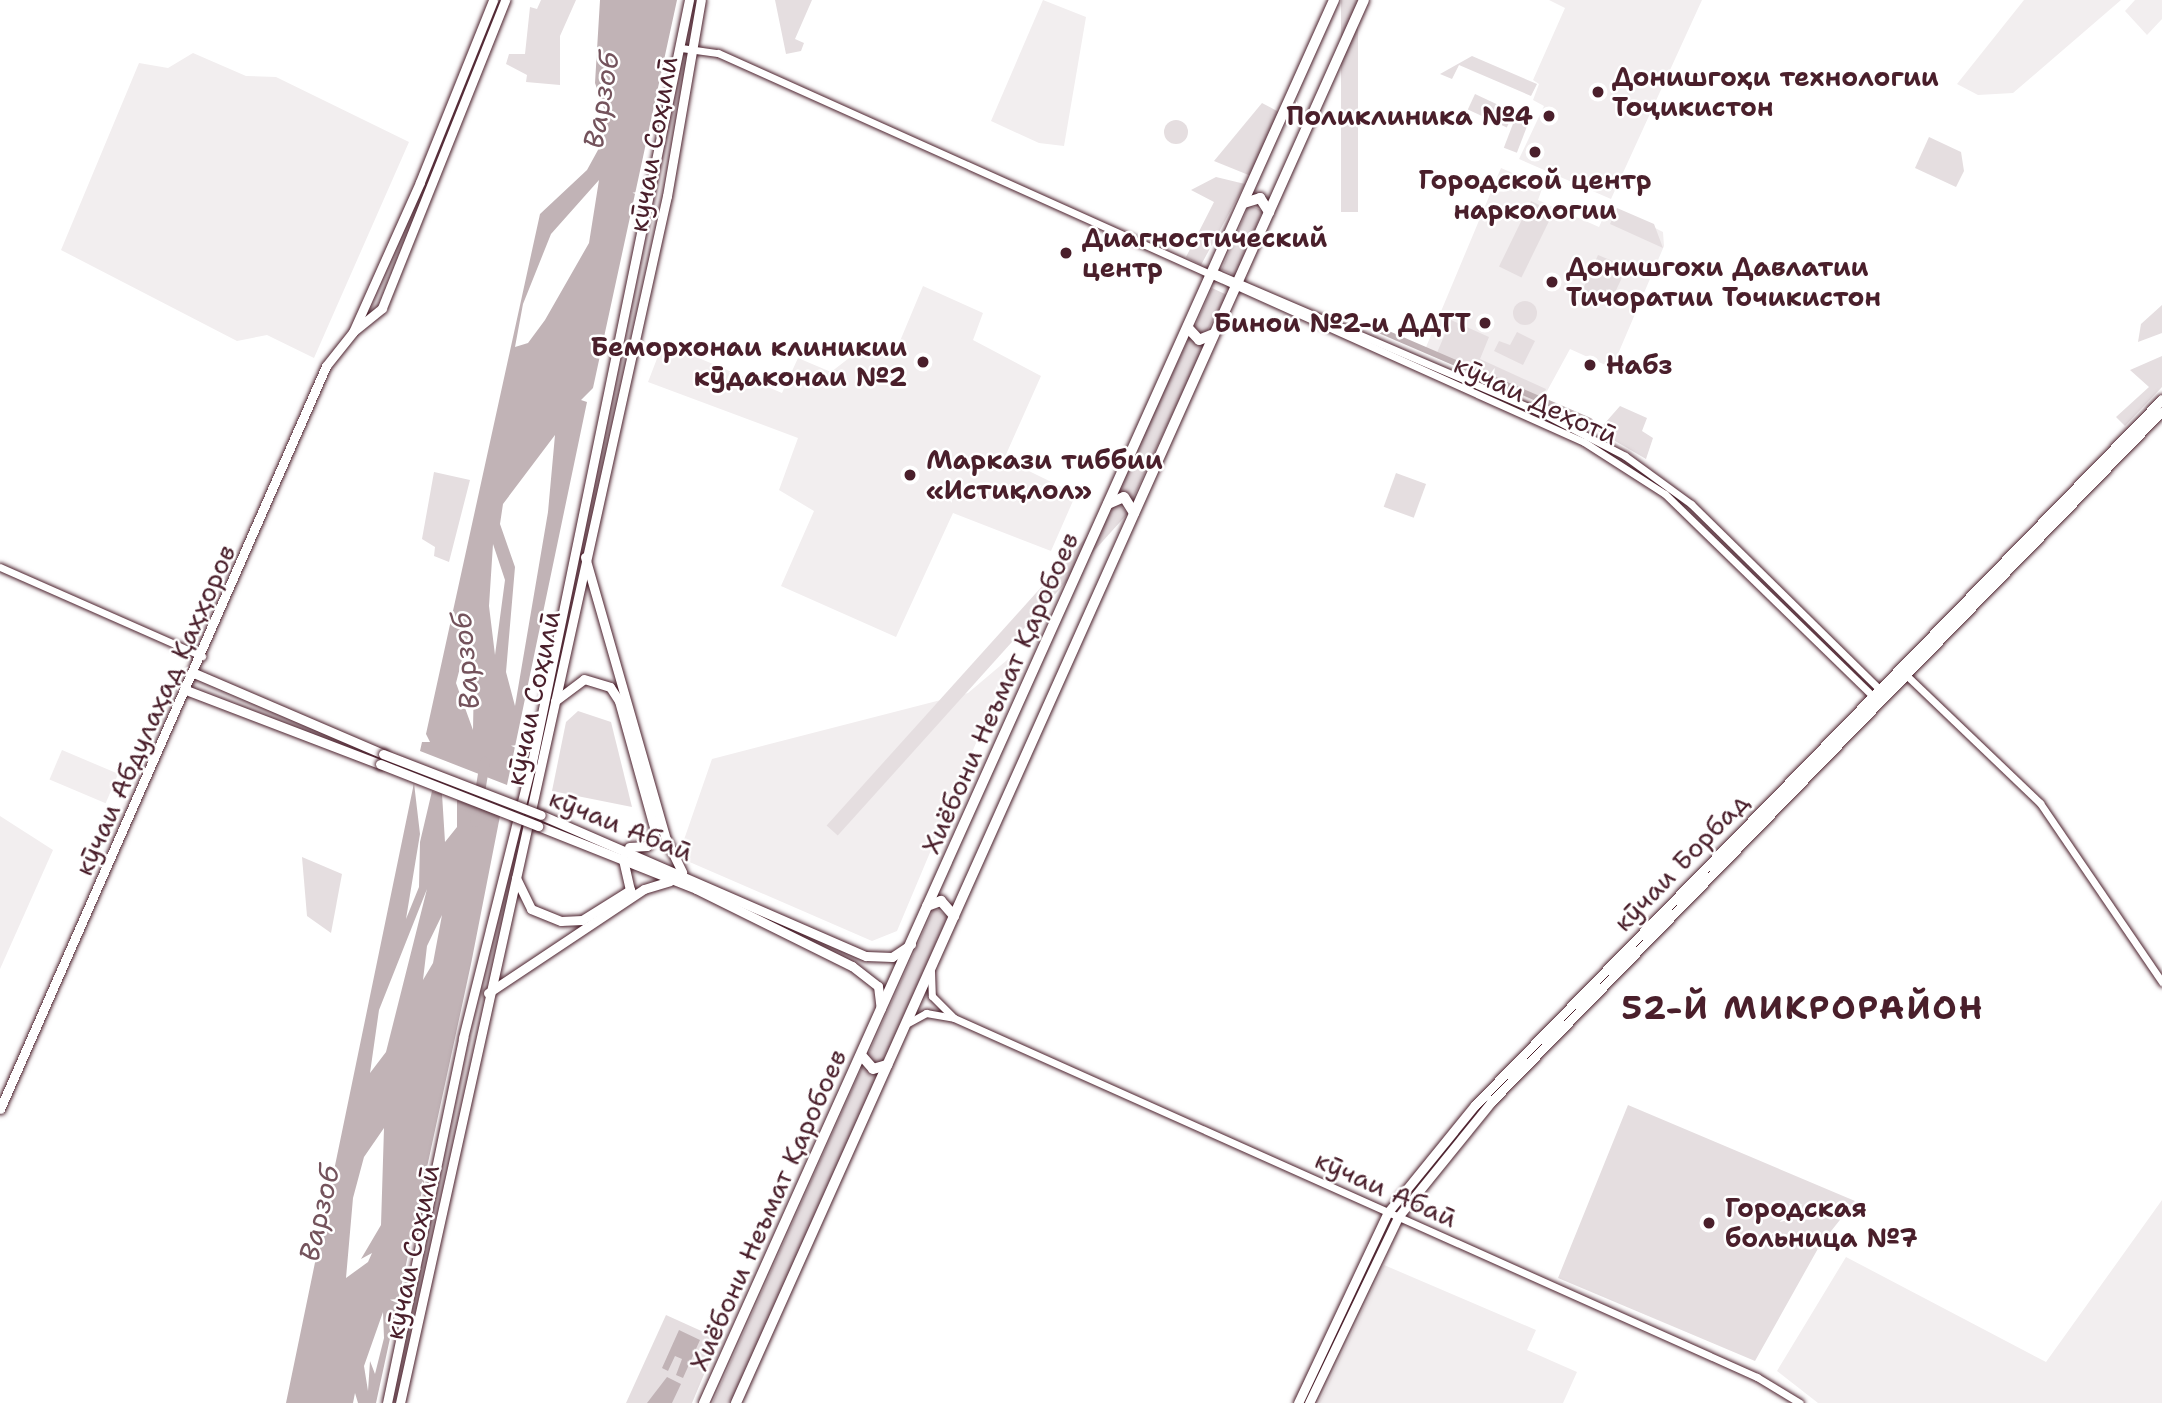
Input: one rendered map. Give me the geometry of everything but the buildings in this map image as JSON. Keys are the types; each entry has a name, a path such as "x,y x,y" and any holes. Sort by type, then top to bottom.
{"highway":[{"name":"Хиёбони Неъмат Қаробоев","path":"704,1403 1188,328 1209,273 1243,204 1334,0"},
{"name":"Хиёбони Неъмат Қаробоев","path":"736,1403 1364,0"},
{"path":"1243,204 1260,198 1269,212"},
{"path":"1188,328 1199,341 1214,334"},
{"path":"1108,505 1124,497 1134,514"},
{"path":"927,906 941,901 954,916"},
{"path":"861,1055 869,1067 887,1065"}],"main road":[{"name":"кӯчаи Абдулаҳад Қаҳҳоров","path":"353,332 493,0"},
{"name":"кӯчаи Абдулаҳад Қаҳҳоров","path":"0,1109 202,656 326,366 353,332 382,308 505,0"},
{"name":"кӯчаи Соҳилӣ","path":"387,1403 434,1182 532,762 689,0"},
{"name":"кӯчаи Соҳилӣ","path":"400,1403 442,1218 488,993 672,172 701,0"},
{"path":"656,169 672,172"},
{"name":"кӯчаи Борбад","path":"1309,1403 1398,1217 1491,1102 2162,399"},
{"name":"кӯчаи Борбад","path":"1298,1403 1388,1212 1475,1105 1878,695 1905,674 2162,411"},
{"path":"585,556 666,839 682,872"},
{"name":"кӯчаи Абаӣ","path":"194,673 383,754 628,847 866,957 892,957 911,944"},
{"path":"553,702 584,680 610,687 619,701 655,831 647,846 628,847"},
{"name":"кӯчаи Абаӣ","path":"186,690 676,881 870,977 881,1009"},
{"path":"515,877 531,909 561,921 582,920 631,890 622,858"},
{"path":"488,993 644,889 676,881"},
{"path":"434,1182 448,1185"},
{"path":"427,1214 439,1212 442,1218"}],"street":[{"name":"кӯчаи Деҳотӣ","path":"681,48 728,57 1584,442 1645,479 1878,695"},
{"path":"0,567 202,656"},
{"path":"1905,674 2039,803 2162,982"},
{"name":"кӯчаи Абаӣ","path":"931,968 932,996 954,1017"},
{"name":"кӯчаи Абаӣ","path":"906,1024 926,1013 954,1017 1757,1377 1800,1403"}],"shaded area":[{"path":"541,0 576,0 560,36 560,85 526,82 527,75 506,64 509,54 525,54 530,7 537,9"},
{"path":"775,0 812,0 795,39 804,43 801,51 786,54"},
{"path":"1043,0 1086,17 1064,146 1039,143 991,121"},
{"path":"1341,0 1358,0 1358,212 1341,212"},
{"name":"Донишгоҳи технологии Тоҷикистон","path":"1549,0 1702,0 1611,199 1519,159 1544,106 1533,100 1539,84 1533,80 1565,8"},
{"path":"2024,0 2121,0 2013,93 1978,95 1957,84"},
{"path":"2135,0 2162,0 2162,19 2147,35 2125,11"},
{"path":"193,53 246,76 276,77 409,142 314,358 267,335 237,341 61,250 139,63 168,68"},
{"path":"1472,56 1537,84 1531,96 1459,65 1452,79 1440,74"},
{"path":"1475,94 1514,112 1507,128 1468,109"},
{"path":"1262,103 1279,112 1251,176 1214,161"},
{"path":"1516,116 1529,121 1517,153 1504,148"},
{"path":"1176,120 1185,123 1188,132 1185,141 1176,144 1167,141 1164,132 1167,123"},
{"path":"1929,137 1961,152 1964,171 1956,187 1915,168"},
{"name":"Донишгохи Давлатии Тичоратии Точикистон","path":"1501,168 1543,186 1538,200 1599,227 1609,205 1663,232 1664,246 1612,368 1570,349 1540,404 1424,352"},
{"path":"1216,177 1245,184 1201,265 1186,257 1214,202 1191,190"},
{"path":"1531,201 1553,212 1521,278 1499,267"},
{"path":"1249,205 1263,211 1235,275 1222,269"},
{"path":"1617,208 1654,224 1663,248 1610,224"},
{"path":"1598,255 1627,267 1610,303 1580,296"},
{"name":"Маркази тиббии «Истиқлол»","path":"923,286 983,313 973,340 1041,376 1004,459 1076,494 1051,551 953,513 896,637 781,586 814,511 779,490 798,438 648,382 663,343 782,393 798,358 831,372 853,355 895,353"},
{"path":"1212,288 1227,295 1203,338 1193,331"},
{"path":"1525,301 1534,304 1537,313 1534,322 1525,325 1516,322 1513,313 1516,304"},
{"path":"2162,305 2162,333 2138,342 2141,324"},
{"path":"1451,320 1489,337 1480,359 1546,389 1540,403 1436,355"},
{"path":"1517,332 1535,341 1523,365 1494,351 1499,341 1510,345"},
{"path":"1189,338 1204,345 1133,499 1117,492"},
{"path":"2162,356 2162,387 2125,426 2116,417 2149,387 2130,370"},
{"path":"1620,406 1647,418 1642,431 1653,438 1646,459 1598,431"},
{"path":"434,472 470,480 449,562 434,556 435,547 422,539"},
{"path":"1396,473 1426,484 1414,518 1384,507"},
{"path":"1117,503 1128,513 838,836 827,826"},
{"path":"1013,655 897,931 872,941 678,857 712,759 968,693"},
{"path":"578,711 611,722 632,807 552,791 566,722"},
{"path":"62,750 118,774 106,803 49,779"},
{"path":"0,816 53,850 0,969"},
{"path":"302,857 342,874 331,933 307,916"},
{"path":"934,908 948,916 883,1062 873,1062 867,1057"},
{"path":"862,1067 878,1074 731,1403 712,1403"},
{"name":"Городская больница №7","path":"1628,1105 1855,1201 1820,1245 1755,1361 1558,1278"},
{"path":"2162,1200 2162,1403 1818,1403 1777,1371 1846,1257 2046,1362"},
{"path":"1384,1265 1536,1330 1527,1350 1577,1372 1563,1403 1319,1403"},
{"path":"666,1315 719,1339 692,1403 626,1403"}],"water":[{"path":"600,0 677,0 593,388 581,400 587,402 507,785 420,751 422,742 430,742 426,734 540,214 587,170 604,139 604,109 595,83","holes":["599,180 589,243 545,320 528,343 515,347 523,304 551,234","555,435 548,512 515,706 506,672 515,567 500,524 503,504","493,544 505,580 495,655 489,606","471,625 473,730 456,683"]},
{"path":"414,783 420,834 406,919 419,887 420,842 432,791 442,794 445,842 457,827 457,800 500,816 471,964 376,1403 358,1403 355,1393 353,1403 286,1403","holes":["427,889 386,1052 370,1073 379,1010","442,915 433,963 423,980 427,946","384,1128 381,1225 361,1259 372,1253 368,1262 346,1278 353,1198 364,1157","383,1312 384,1338 375,1374 370,1361 368,1391 364,1366"]},
{"path":"679,1330 700,1340 683,1378 676,1375 682,1359 675,1356 668,1371 662,1368"},
{"path":"667,1377 681,1384 672,1403 647,1403"}],"waterway":[{"path":"1372,327 1590,421"},
{"name":"Варзоб","path":"475,822 485,762"}],"place":[{"name":"Донишгоҳи технологии Тоҷикистон","path":"1598,92"},
{"name":"Поликлиника №4","path":"1549,116"},
{"name":"Городской центр наркологии","path":"1535,152"},
{"name":"Диагностический центр","path":"1066,253"},
{"name":"Донишгохи Давлатии Тичоратии Точикистон","path":"1552,282"},
{"name":"Бинои №2-и ДДТТ","path":"1485,323"},
{"name":"Беморхонаи клиникии кӯдаконаи №2","path":"923,362"},
{"name":"Набз","path":"1590,365"},
{"name":"Маркази тиббии «Истиқлол»","path":"910,475"},
{"name":"Городская больница №7","path":"1709,1223"}],"district":[{"name":"52-Й МИКРОРАЙОН","path":"1803,1008"}]}
